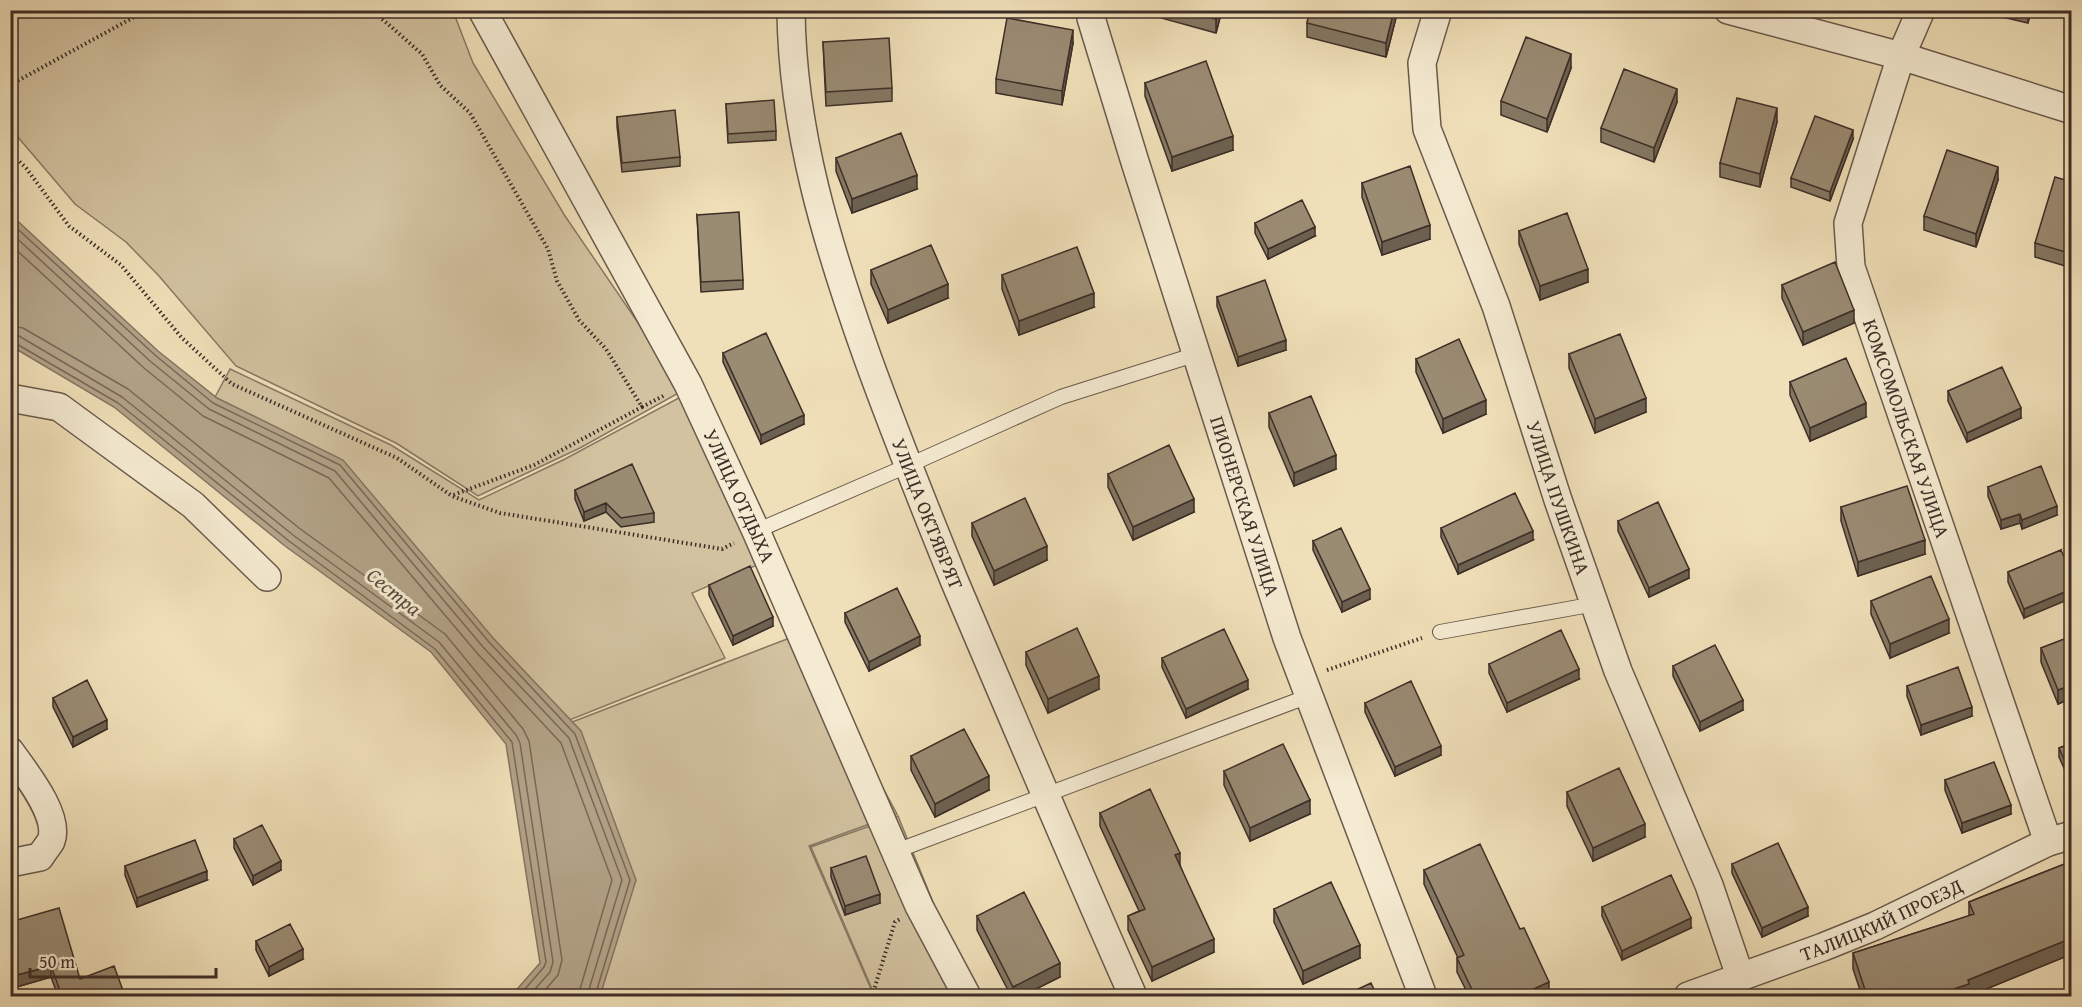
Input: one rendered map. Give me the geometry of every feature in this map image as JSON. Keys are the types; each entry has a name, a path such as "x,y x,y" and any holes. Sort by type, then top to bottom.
{"street":[{"name":"УЛИЦА ОТДЫХА","path":"482,10 688,384 756,531 919,906 967,996"},
{"name":"УЛИЦА ОКТЯБРЯТ","path":"791,10 791,45 809,168 839,279 907,466 1045,795 1133,996"},
{"name":"ПИОНЕРСКАЯ УЛИЦА","path":"1093,10 1091,18 1287,638 1423,996"},
{"name":"УЛИЦА ПУШКИНА","path":"1438,10 1422,63 1427,129 1496,306 1558,500 1618,671 1709,885 1740,976"},
{"path":"1728,10 1900,56 2072,110"},
{"name":"КОМСОМОЛЬСКАЯ УЛИЦА","path":"1921,10 1900,56 1848,223 1851,267 2060,838"},
{"path":"10,398 59,406 193,505 267,577"},
{"path":"10,751 44,801 52,824 51,840 40,857 10,863"},
{"name":"ТАЛИЦКИЙ ПРОЕЗД","path":"1688,996 1823,948 1875,926 2060,838"}],"lane":[{"path":"756,531 1061,397 1197,354"},
{"path":"1440,632 1595,604"},
{"path":"896,850 1045,795 1306,687"}],"path":[{"path":"10,85 147,10"},
{"path":"372,10 422,54 440,85 470,113 548,249 556,281 579,320 606,349 642,406 534,465 452,496"},
{"path":"10,152 26,168 69,226 121,265 182,338 232,384 397,458 452,496 500,513 722,549 756,531"},
{"path":"1306,687 1440,632"},
{"path":"872,996 895,922 919,906"}],"shaded area":[{"path":"10,11 453,11 473,63 565,216 684,390 580,448 478,496 396,443 236,366 159,276 126,242 75,204 11,129"},
{"path":"230,369 391,445 479,500 565,459 688,393 778,556 692,593 725,658 552,727 205,416"},
{"path":"800,634 897,814 809,846 874,996 592,996 554,729"},
{"path":"898,816 933,902 964,996 875,996 811,847"}],"water":[{"name":"Сестра","path":"10,214 158,351 217,398 343,460 493,638 581,731 636,880 600,996 511,996 540,963 506,744 431,652 285,546 114,407 11,346"}],"building":[{"path":"1183,10 1219,10 1216,19"},
{"path":"1310,10 1394,10 1386,43 1307,23"},
{"path":"1007,18 1073,30 1062,91 996,79"},
{"path":"1526,37 1571,54 1547,119 1501,101"},
{"path":"889,38 892,88 826,92 823,42"},
{"path":"1206,61 1233,136 1172,157 1145,83"},
{"path":"1624,69 1677,89 1654,148 1601,128"},
{"path":"1737,98 1777,108 1760,174 1720,163"},
{"path":"774,100 776,131 728,134 726,104"},
{"path":"675,110 680,157 622,163 617,117"},
{"path":"1815,116 1853,130 1830,192 1791,178"},
{"path":"901,133 917,175 852,199 836,158"},
{"path":"1947,150 1998,167 1976,234 1924,216"},
{"path":"1410,166 1430,225 1382,242 1362,183"},
{"path":"2055,177 2072,182 2072,254 2035,243"},
{"path":"1302,200 1315,227 1268,249 1255,223"},
{"path":"739,212 743,280 701,282 697,215"},
{"path":"1567,213 1588,269 1540,286 1519,231"},
{"path":"931,245 948,284 888,310 871,270"},
{"path":"1077,247 1094,293 1019,321 1002,275"},
{"path":"1835,262 1854,310 1803,332 1782,285"},
{"path":"1265,280 1286,340 1238,357 1217,297"},
{"path":"766,333 804,415 761,435 723,353"},
{"path":"1620,334 1646,398 1595,419 1569,354"},
{"path":"1459,339 1486,400 1443,419 1416,359"},
{"path":"1846,358 1866,403 1810,428 1790,382"},
{"path":"2002,367 2021,408 1967,433 1948,391"},
{"path":"1311,396 1336,455 1294,473 1269,413"},
{"path":"1169,445 1194,499 1133,527 1108,474"},
{"path":"632,464 654,513 621,518 606,503 584,512 575,490"},
{"path":"2041,466 2057,506 2022,520 2020,514 2001,520 1988,487"},
{"path":"1907,486 1925,540 1858,562 1841,507"},
{"path":"1515,493 1533,531 1458,565 1441,528"},
{"path":"1025,498 1047,546 994,571 972,523"},
{"path":"1658,502 1689,569 1649,588 1618,521"},
{"path":"1341,528 1370,589 1342,602 1313,541"},
{"path":"2061,550 2072,574 2072,589 2024,609 2008,572"},
{"path":"750,566 773,617 733,636 709,585"},
{"path":"1931,576 1949,619 1890,644 1871,601"},
{"path":"897,588 920,636 869,662 845,613"},
{"path":"1077,628 1099,676 1048,699 1026,652"},
{"path":"1224,629 1248,680 1186,709 1162,658"},
{"path":"1561,630 1579,669 1507,703 1489,664"},
{"path":"2072,636 2072,685 2058,690 2041,648"},
{"path":"1715,645 1743,700 1700,722 1673,666"},
{"path":"1958,667 1972,707 1921,725 1907,686"},
{"path":"87,680 107,720 73,737 53,698"},
{"path":"1411,681 1441,746 1395,767 1365,703"},
{"path":"964,729 989,776 935,804 911,756"},
{"path":"2072,743 2072,777 2059,748"},
{"path":"1283,744 1310,800 1250,828 1224,771"},
{"path":"1994,762 2011,805 1962,823 1945,780"},
{"path":"1619,768 1645,824 1593,848 1567,792"},
{"path":"1150,789 1180,853 1175,855 1214,939 1152,967 1128,916 1145,909 1100,813"},
{"path":"262,825 281,861 253,876 234,839"},
{"path":"195,840 207,871 137,898 125,866"},
{"path":"1778,843 1808,907 1762,928 1732,864"},
{"path":"1480,844 1520,929 1524,928 1549,982 1518,996 1475,996 1457,958 1464,955 1424,870"},
{"path":"866,856 880,894 845,906 831,868"},
{"path":"2072,861 2072,938 1968,980 1969,984 1932,996 1867,996 1853,953 1974,914 1969,902"},
{"path":"1671,875 1691,918 1622,951 1602,907"},
{"path":"1331,882 1360,945 1303,971 1274,909"},
{"path":"1024,892 1060,963 1013,987 977,916"},
{"path":"59,908 80,979 114,966 125,996 62,996 51,966 13,976 10,967 10,922"},
{"path":"290,924 303,949 269,967 256,941"},
{"path":"1371,983 1377,996 1343,996"}]}
